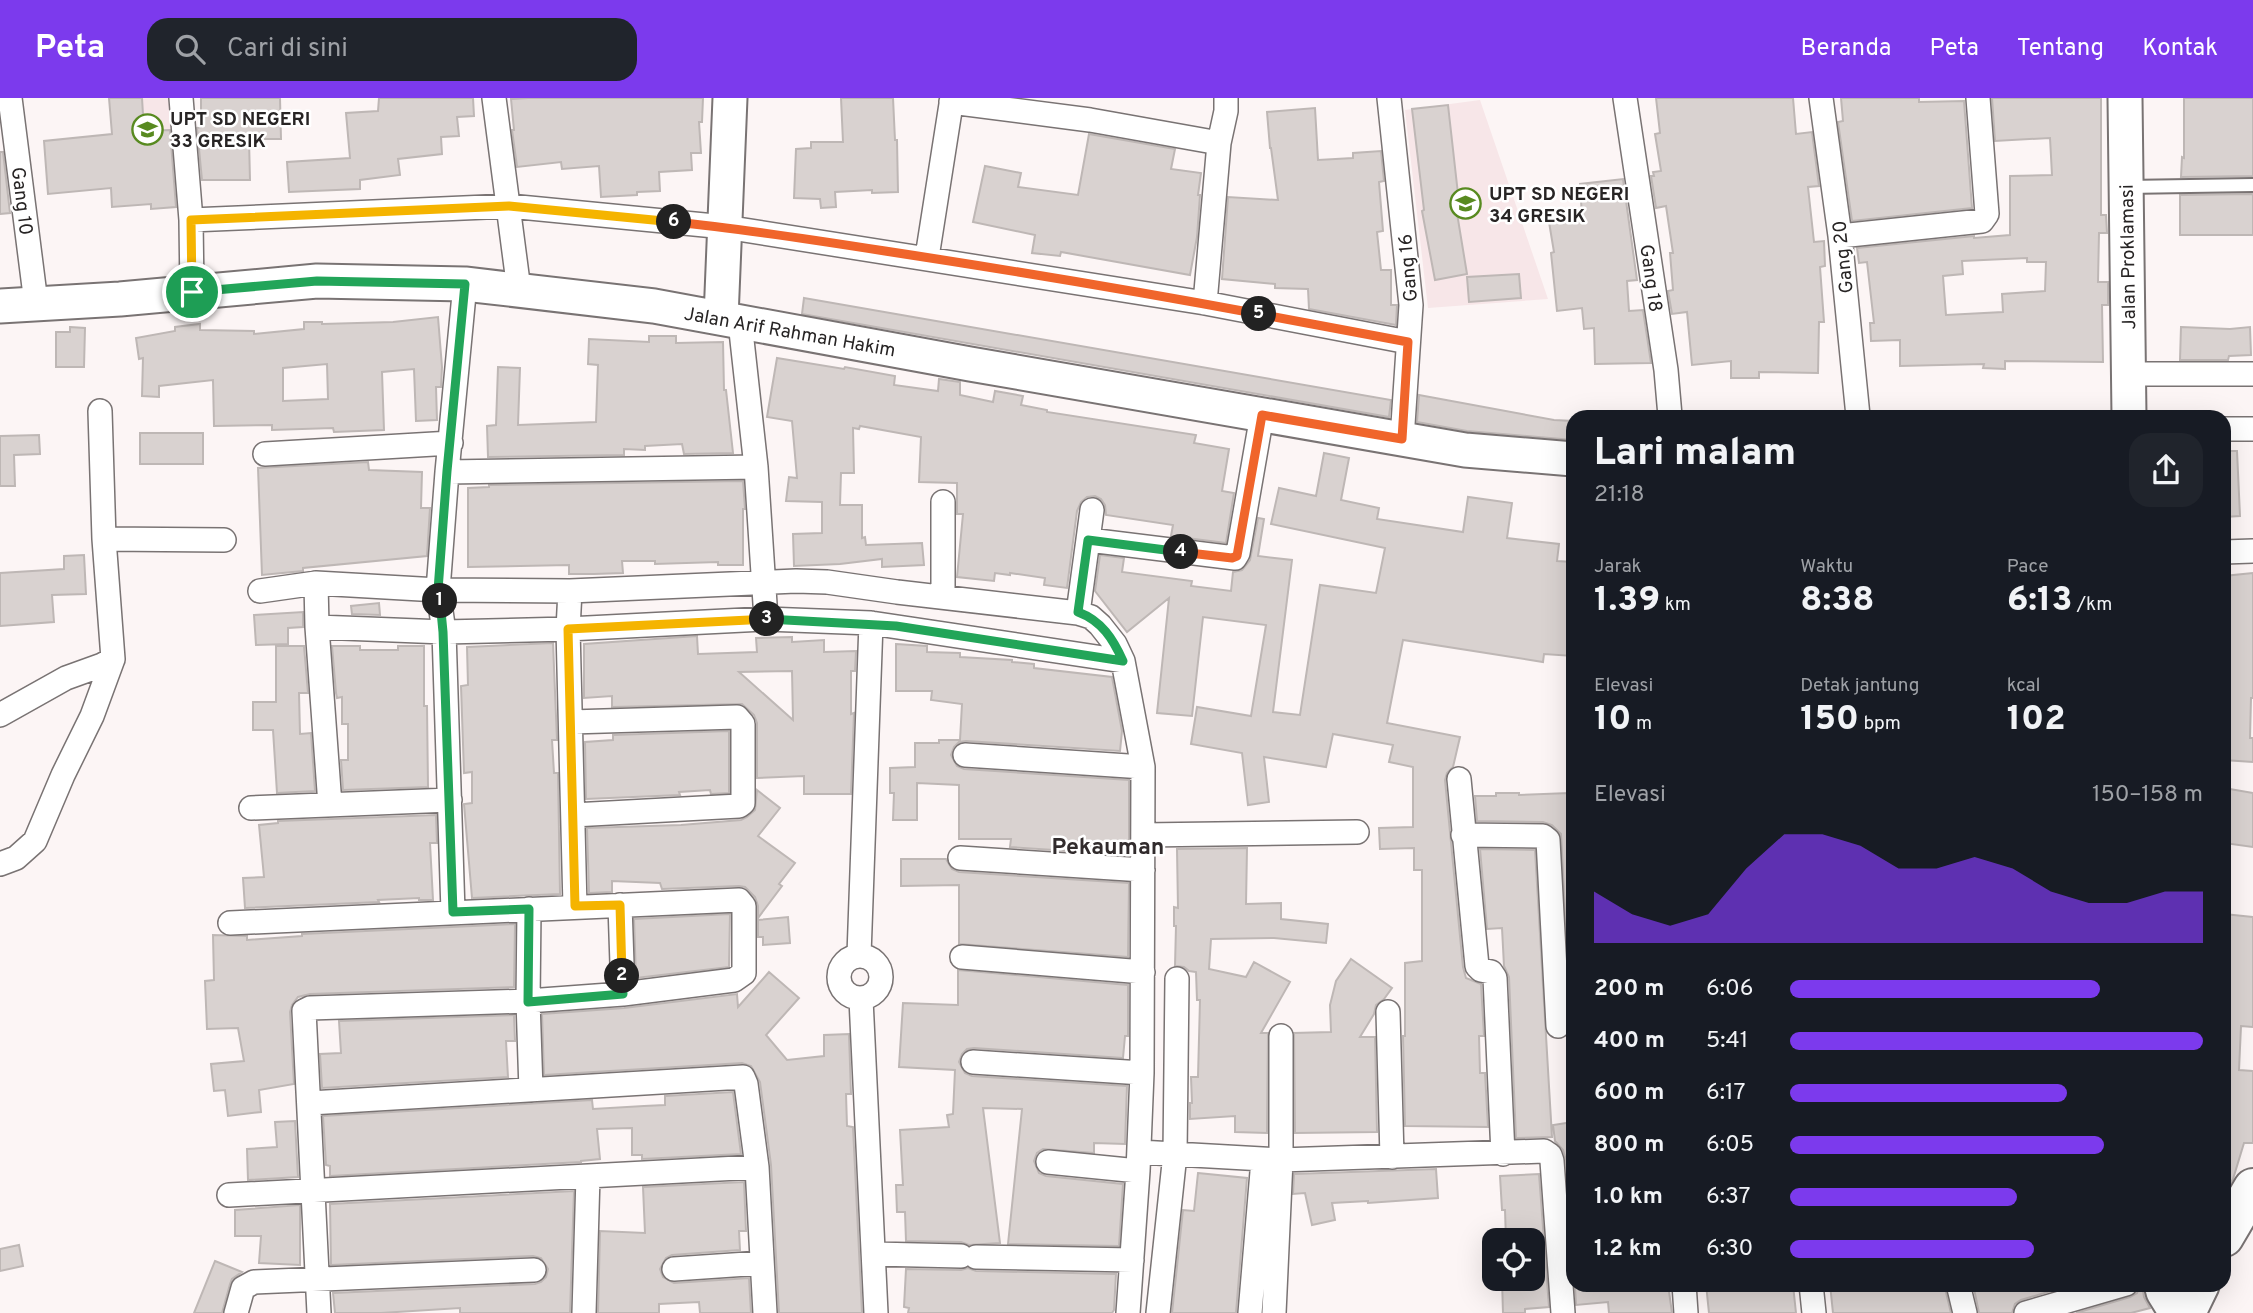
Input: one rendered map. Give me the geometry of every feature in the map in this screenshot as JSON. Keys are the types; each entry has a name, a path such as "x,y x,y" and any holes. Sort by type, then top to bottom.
{"highway":[{"path":"2236,1230 2253,1188"},
{"path":"2186,1313 2196,1292"}],"main road":[{"path":"730,98 725,227 731,320"},
{"name":"Jalan Proklamasi","path":"2125,98 2129,410"},
{"name":"Jalan Arif Rahman Hakim","path":"0,306 317,281 465,284 654,306 1465,450 1566,458"},
{"path":"2163,1292 2176,1313"}],"street":[{"name":"Gang 10","path":"10,98 36,303"},
{"path":"181,98 191,220 192,292"},
{"path":"494,98 519,290"},
{"path":"1205,303 1219,143 1226,98"},
{"name":"Gang 16","path":"1389,98 1411,305 1402,439"},
{"name":"Gang 18","path":"1625,98 1666,370 1669,410"},
{"name":"Gang 20","path":"1821,98 1840,236 1857,410"},
{"path":"1840,236 1982,221 1987,214 1978,98"},
{"path":"927,257 952,100 1089,109 1219,143"},
{"path":"191,220 509,206 725,227 1205,303 1408,342"},
{"path":"453,912 443,632 438,590 465,284"},
{"path":"731,320 756,467 766,619"},
{"path":"2128,374 2253,374"},
{"path":"0,864 16,858 35,841 92,716 113,659 104,539 100,411"},
{"path":"1088,540 1232,558 1237,556 1262,415"},
{"path":"2231,429 2253,429"},
{"path":"265,454 451,443"},
{"path":"447,471 756,467"},
{"path":"943,502 943,596"},
{"path":"1078,612 1092,510"},
{"path":"104,539 224,540"},
{"path":"2231,551 2253,551"},
{"path":"827,582 830,622"},
{"path":"260,591 316,583 438,590 570,591 827,582 1078,612 1091,617 1115,644 1123,661 1143,767 1142,1073 1128,1313"},
{"path":"316,583 331,805"},
{"path":"570,591 568,629 575,906"},
{"path":"896,626 897,592"},
{"path":"317,627 443,632 766,619 871,623 1123,661"},
{"path":"871,623 859,956 852,957 841,967 839,982 847,994 861,999 876,1313"},
{"path":"0,715 66,678 113,659"},
{"path":"570,722 737,717 743,724 743,803 739,806 573,815"},
{"path":"965,755 1143,767"},
{"path":"1459,779 1478,966 1480,970 1491,972 1495,978 1503,1154"},
{"path":"251,808 450,800"},
{"path":"1143,835 1357,832"},
{"path":"1463,835 1543,836 1548,840 1558,1026"},
{"path":"960,858 1143,870"},
{"path":"230,923 739,900 744,906 744,973 734,980 623,994 528,1002 310,1008 304,1011 319,1313"},
{"path":"620,905 623,994"},
{"path":"529,909 531,1090"},
{"path":"962,957 1143,972"},
{"path":"1158,1313 1175,1154 1177,979"},
{"path":"1388,1012 1392,1157"},
{"path":"1250,1313 1272,1160 1280,1037"},
{"path":"973,1062 1142,1073"},
{"path":"310,1103 743,1077 757,1167 765,1313"},
{"path":"1048,1162 1138,1161 1175,1154 1272,1160 1544,1151 1550,1155 1565,1211 1563,1313"},
{"path":"1272,1160 1274,1313"},
{"path":"229,1195 757,1167"},
{"path":"584,1313 588,1176"},
{"path":"874,1254 1132,1260"},
{"path":"674,1269 762,1263"},
{"path":"236,1313 243,1288 254,1282 534,1270"},
{"path":"1685,1292 1686,1313"},
{"path":"1812,1292 1814,1313"},
{"path":"1960,1292 1965,1313"},
{"path":"2026,1313 2098,1292"}],"lane":[{"path":"2126,187 2253,185"}],"shaded area":[{"name":"UPT SD NEGERI 33 GRESIK","path":"111,98 179,98 185,161 116,165"},
{"name":"UPT SD NEGERI 34 GRESIK","path":"1480,100 1548,299 1428,308 1405,110"}],"building":[{"path":"109,98 142,98 144,131 170,130 176,207 151,209 151,204 112,207 111,188 48,194 44,141 112,134"},
{"path":"201,98 280,98 281,139 249,139 250,180 202,180 197,128 201,127"},
{"path":"379,98 473,98 474,116 457,117 459,136 441,137 442,154 398,159 400,175 360,180 360,189 289,192 287,162 350,158 346,113 378,111"},
{"path":"703,98 702,122 699,122 701,153 691,153 692,170 659,172 660,191 601,197 599,166 562,169 561,162 517,167 511,99"},
{"path":"841,98 893,98 898,192 835,192 836,207 821,208 820,199 794,198 796,149 811,148 811,142 843,142"},
{"path":"1656,98 1793,98 1796,134 1812,132 1819,186 1808,187 1814,242 1824,241 1825,266 1820,267 1824,322 1819,322 1818,373 1759,372 1759,378 1731,378 1731,361 1692,365 1687,312 1672,314 1668,291 1673,290 1670,253 1673,253 1666,206 1656,208 1651,176 1654,176 1653,172 1661,171 1655,134 1660,133"},
{"path":"1841,98 1964,101 1972,208 1852,221 1838,122 1843,121"},
{"path":"1992,98 2101,98 2101,215 2106,215 2107,233 2099,233 2098,282 2108,282 2108,305 2102,305 2103,362 2005,361 2005,369 1983,368 1984,364 1900,366 1900,340 1871,341 1870,323 1874,323 1867,262 1859,263 1857,248 2010,235 2010,176 2052,175 2050,138 1995,141","holes":["2027,258 2027,262 2046,262 2045,291 2002,294 2003,312 1946,315 1943,276 1963,274 1962,261"]},
{"path":"2184,98 2253,98 2253,176 2181,177 2182,157 2184,158"},
{"path":"1448,105 1458,194 1454,195 1467,274 1435,280 1422,211 1412,109"},
{"path":"1315,108 1318,160 1353,158 1353,153 1381,151 1384,181 1379,182 1383,231 1377,232 1381,270 1391,270 1391,305 1397,305 1396,325 1309,309 1308,289 1275,288 1275,284 1222,279 1228,197 1278,200 1267,112"},
{"path":"1089,134 1175,149 1171,169 1201,173 1197,237 1190,275 1061,252 1060,256 1032,253 1035,235 973,222 985,166 1021,173 1018,187 1078,195"},
{"path":"0,152 3,152 10,213 0,214"},
{"path":"1623,179 1637,280 1627,281 1629,311 1643,310 1651,363 1595,364 1594,328 1584,329 1582,308 1557,311 1551,253 1554,252 1549,222 1582,217 1580,184"},
{"path":"2253,194 2253,235 2180,235 2180,195"},
{"path":"1519,274 1521,298 1469,302 1467,277"},
{"path":"804,298 1391,400 1389,417 802,314"},
{"path":"438,317 442,367 441,387 436,387 437,420 416,421 414,369 382,372 384,430 334,432 333,428 272,430 272,425 214,426 213,380 159,386 159,397 142,396 143,358 139,359 136,338 175,331 175,327 200,324 200,330 254,331 254,334 304,329 304,322 393,322","holes":["327,364 328,399 283,401 283,368"]},
{"path":"70,327 85,328 84,367 56,367 56,332 70,332"},
{"path":"2181,327 2250,327 2251,355 2229,356 2228,360 2180,360"},
{"path":"649,336 676,336 676,343 723,342 724,390 733,453 684,454 682,444 645,446 645,450 624,449 624,455 488,457 487,426 496,425 498,367 520,368 518,425 596,422 598,365 588,364 589,339 649,342"},
{"path":"777,358 895,376 894,385 938,391 939,379 960,382 960,395 993,402 995,391 1023,396 1021,405 1047,412 1196,435 1194,443 1229,449 1222,491 1234,493 1226,543 1171,536 1173,525 1106,515 1101,499 1095,496 1087,497 1077,511 1067,588 1044,585 1045,578 1010,573 995,573 994,581 957,577 963,514 957,514 957,483 919,482 921,437 860,426 859,429 853,428 854,473 841,473 840,505 862,505 862,538 865,537 866,545 922,543 924,565 882,567 882,559 794,566 793,534 822,533 822,502 786,501 789,477 797,478 792,421 767,417"},
{"path":"1419,395 1566,421 1566,439 1467,431 1417,422"},
{"path":"140,433 203,433 203,464 140,464"},
{"path":"39,435 40,454 14,455 15,486 0,486 0,436"},
{"path":"2231,451 2237,451 2240,516 2231,517"},
{"path":"1324,453 1349,458 1341,500 1379,508 1377,519 1463,532 1468,497 1512,503 1507,538 1559,544 1557,561 1566,562 1566,656 1544,654 1543,662 1403,640 1387,723 1460,737 1453,767 1445,780 1463,967 1466,978 1481,984 1484,1036 1479,1036 1480,1073 1485,1073 1488,1127 1405,1126 1405,963 1422,961 1422,870 1414,870 1414,848 1380,849 1379,828 1413,827 1413,767 1389,762 1393,745 1333,734 1326,767 1264,757 1269,802 1248,805 1242,753 1191,744 1197,707 1251,716 1266,625 1203,617 1192,716 1157,713 1169,598 1127,632 1095,591 1100,555 1124,558 1122,572 1192,581 1191,586 1231,591 1233,572 1242,570 1250,560 1258,518 1264,519 1258,556 1292,560 1273,712 1300,715 1320,585 1376,593 1385,548 1271,524 1279,488 1316,496"},
{"path":"368,462 369,470 422,472 421,508 430,508 427,556 303,568 303,571 262,575 258,468"},
{"path":"743,481 743,565 718,565 718,562 655,564 655,561 622,561 623,573 594,574 569,574 569,565 468,567 468,488 489,485"},
{"path":"84,555 86,594 52,595 54,622 0,626 0,573 64,569 64,556"},
{"path":"2253,573 2253,698 2250,738 2253,738 2253,762 2231,760 2231,575"},
{"path":"379,603 380,615 352,614 351,606"},
{"path":"303,612 303,627 288,628 288,644 256,645 254,615"},
{"path":"697,636 698,654 757,652 756,638 792,637 792,642 824,640 824,652 856,651 855,671 851,671 851,714 854,713 851,794 804,794 804,776 757,778 757,723 754,715 742,704 612,707 612,696 584,698 584,644","holes":["792,671 793,720 739,672"]},
{"path":"553,643 557,740 552,740 554,773 558,773 560,894 472,898 464,804 472,803 472,772 464,773 461,686 468,685 467,647"},
{"path":"896,644 927,646 927,652 1012,660 1034,664 1034,668 1112,677 1122,731 1120,751 966,741 959,742 951,755 957,766 964,769 1129,780 1129,855 1010,847 1011,839 959,839 959,785 917,783 917,820 893,820 894,793 890,793 890,768 915,767 915,743 960,740 962,704 931,700 932,691 896,691"},
{"path":"276,646 304,646 308,693 299,693 300,734 311,733 315,791 277,793 273,730 253,730 253,702 276,702"},
{"path":"332,646 360,646 360,650 398,650 398,646 424,646 428,787 343,790 341,760 348,760 348,724 342,724 342,697 337,698 336,693"},
{"path":"729,731 729,793 711,794 710,790 679,792 680,795 586,799 585,742 613,740 613,735"},
{"path":"2231,789 2253,793 2253,847 2231,844"},
{"path":"757,790 780,808 758,836 795,863 758,918 755,897 745,887 739,886 662,889 660,883 612,881 612,892 589,893 587,828 741,820 755,810"},
{"path":"1496,793 1566,793 1566,932 1561,834 1552,825 1543,822 1477,821 1475,796 1496,796"},
{"path":"436,815 437,843 430,843 433,900 419,898 245,908 243,878 264,877 259,825 278,821"},
{"path":"1247,848 1246,904 1281,903 1281,919 1328,924 1326,943 1274,938 1211,939 1209,969 1246,977 1254,962 1290,982 1261,1033 1268,1033 1267,1133 1235,1132 1235,1116 1190,1119 1191,1077 1198,1077 1200,1000 1197,1000 1196,972 1175,966 1177,849"},
{"path":"1480,849 1535,850 1552,1137 1516,1138 1509,977 1504,966 1502,928 1487,929"},
{"path":"901,859 946,859 952,869 959,872 1129,883 1128,957 959,944 959,885 901,886"},
{"path":"730,914 729,967 636,978 634,919"},
{"path":"2231,915 2253,917 2253,1027 2241,1026 2239,1070 2253,1071 2253,1143 2244,1143 2231,1182"},
{"path":"788,917 790,943 763,945 763,937 758,937 758,920"},
{"path":"515,924 514,987 310,994 298,997 290,1012 294,1084 259,1090 261,1112 228,1116 225,1090 214,1091 211,1064 244,1061 238,1028 207,1029 205,981 214,980 213,935 247,936 247,940 302,934"},
{"path":"1351,959 1392,988 1376,1005 1374,1014 1360,1037 1375,1037 1377,1132 1295,1133 1294,1033 1331,1032 1330,1005 1336,981"},
{"path":"958,970 1128,985 1128,1036 1125,1036 1123,1058 974,1048 967,1049 959,1062 965,1073 972,1076 1127,1086 1125,1144 1094,1143 1094,1153 1043,1149 1037,1153 1034,1161 1039,1173 1046,1176 1123,1184 1119,1246 1008,1244 1022,1109 983,1108 1000,1243 969,1245 961,1242 906,1241 905,1212 897,1212 896,1185 903,1185 900,1130 949,1127 947,1115 953,1114 955,1070 899,1067 903,1003 958,1005"},
{"path":"769,972 799,998 766,1035 787,1060 824,1056 824,1035 849,1034 851,1094 846,1094 847,1126 853,1127 862,1313 779,1313 771,1165 760,1082 751,1066 742,1063 544,1075 542,1014 624,1008 737,994 738,1007"},
{"path":"514,1015 515,1041 506,1041 508,1077 322,1088 320,1054 341,1053 339,1021"},
{"path":"733,1092 741,1154 642,1159 642,1155 632,1155 632,1128 597,1129 600,1159 581,1162 330,1176 330,1166 326,1165 323,1116 592,1100 593,1109 665,1105 665,1096"},
{"path":"295,1121 298,1177 248,1180 247,1149 277,1147 275,1122"},
{"path":"1566,1123 1566,1160 1563,1150 1555,1141 1553,1125"},
{"path":"1436,1169 1438,1198 1332,1203 1335,1220 1312,1225 1305,1193 1293,1194 1294,1174"},
{"path":"1198,1173 1247,1178 1236,1313 1172,1313 1183,1210 1194,1211"},
{"path":"1539,1174 1543,1228 1506,1228 1500,1176"},
{"path":"744,1182 746,1231 739,1231 740,1250 672,1255 666,1258 660,1269 663,1277 674,1283 749,1278 751,1313 700,1313 699,1302 659,1304 659,1313 598,1313 600,1231 645,1233 643,1187"},
{"path":"574,1191 570,1313 460,1313 460,1308 335,1313 333,1293 535,1284 546,1277 548,1269 541,1258 533,1256 331,1265 330,1204"},
{"path":"300,1205 300,1265 259,1263 261,1236 235,1236 235,1210"},
{"path":"19,1245 23,1266 0,1271 0,1249"},
{"path":"1545,1254 1549,1307 1525,1309 1525,1313 1503,1313 1502,1291 1545,1291"},
{"path":"215,1261 242,1272 232,1279 222,1313 194,1313"},
{"path":"968,1268 976,1271 1116,1274 1114,1310 1112,1313 908,1313 909,1308 904,1307 906,1269"},
{"path":"1575,1292 1669,1292 1672,1313 1609,1313 1608,1302 1576,1305"},
{"path":"1707,1292 1794,1292 1796,1313 1709,1313"},
{"path":"1831,1292 1946,1292 1951,1313 1833,1313"},
{"path":"1975,1292 2048,1292 2021,1300 2015,1304 2012,1313 1979,1313"},
{"path":"2143,1292 2150,1308 2131,1313 2076,1313 2130,1297"}],"place":[{"name":"UPT SD NEGERI 33 GRESIK","path":"147,129"},
{"name":"UPT SD NEGERI 34 GRESIK","path":"1466,204"}],"district":[{"name":"Pekauman","path":"1108,846"}],"route":[{"path":"509,206 725,227 1205,303 1408,342 1402,439 1262,415 1237,556 1232,558 1088,540 1078,612 1091,617 1109,634 1123,661 871,623 766,619 568,629 575,906 620,905 623,994 528,1002 529,909 453,912 443,632 438,590 465,284 317,281 192,292 191,220 509,206"}]}
